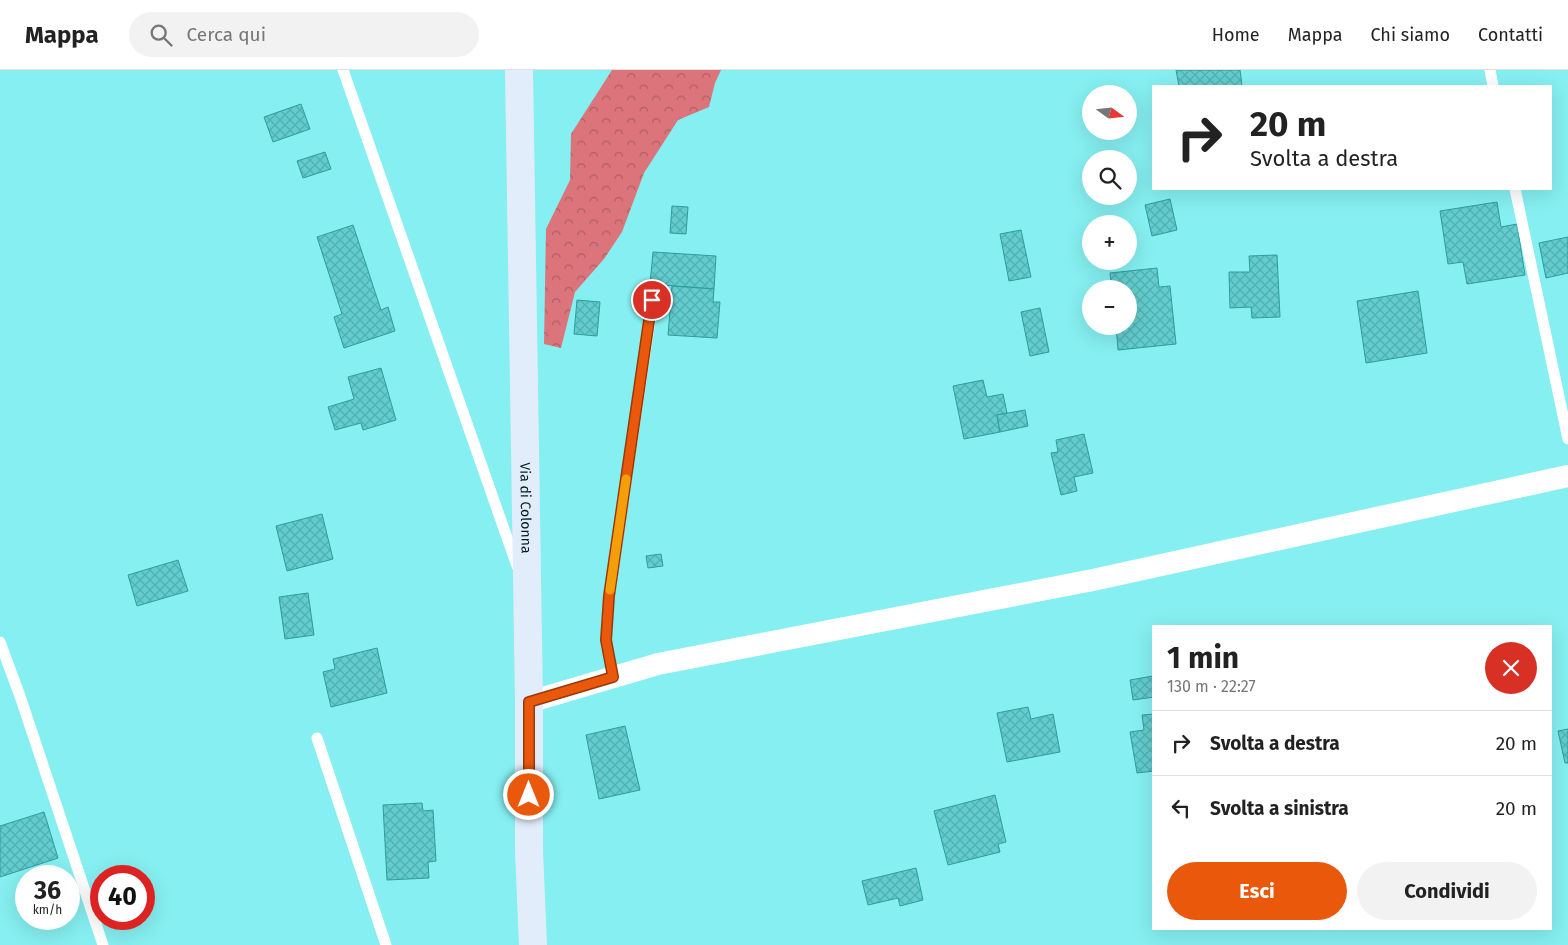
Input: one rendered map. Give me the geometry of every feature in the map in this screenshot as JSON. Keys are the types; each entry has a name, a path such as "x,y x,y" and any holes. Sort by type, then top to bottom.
{"street":[{"name":"Via di Colonna","path":"519,70 529,702 529,850 533,945"},
{"path":"529,702 658,664 1093,580 1568,476"}],"lane":[{"path":"343,70 527,592"},
{"path":"1490,70 1493,85"},
{"path":"1515,190 1568,439"},
{"path":"613,677 606,640 609,596 652,300"},
{"path":"0,642 103,945"},
{"path":"317,738 386,945"}],"green space":[{"path":"612,70 721,70 715,83 709,107 678,120 644,173 622,232 604,259 575,292 561,348 544,344 546,229 570,180 571,134"}],"building":[{"path":"1176,70 1240,70 1242,85 1179,85"},
{"path":"301,104 310,129 273,142 264,117"},
{"path":"325,152 331,169 303,178 297,161"},
{"path":"1170,199 1177,230 1152,236 1145,205"},
{"path":"1497,202 1501,227 1517,224 1525,275 1467,284 1463,262 1448,264 1440,211"},
{"path":"672,206 688,207 686,234 670,233"},
{"path":"353,225 381,310 388,307 395,331 344,348 334,317 342,314 317,237"},
{"path":"1021,230 1031,277 1009,281 1000,234"},
{"path":"1568,237 1568,273 1546,278 1539,243"},
{"path":"653,252 716,256 714,289 650,284"},
{"path":"1277,255 1280,317 1252,318 1251,307 1230,308 1229,272 1250,272 1249,256"},
{"path":"1157,268 1159,287 1170,286 1176,344 1118,350 1117,335 1137,335 1137,280 1111,280 1110,273"},
{"path":"672,286 714,289 713,302 720,302 717,338 668,335"},
{"path":"1418,291 1427,353 1366,363 1357,301"},
{"path":"577,300 600,302 597,336 574,334"},
{"path":"1040,308 1049,352 1030,356 1021,312"},
{"path":"381,368 396,420 363,430 361,423 335,430 328,407 354,399 348,377"},
{"path":"983,380 987,397 1003,394 1007,413 997,415 1000,432 964,439 953,386"},
{"path":"1025,410 1028,426 1000,432 997,415"},
{"path":"1084,434 1093,473 1074,477 1077,491 1061,495 1051,453 1058,452 1056,440"},
{"path":"322,514 333,559 287,571 276,526"},
{"path":"661,554 663,566 648,568 646,556"},
{"path":"178,560 188,591 137,606 128,575"},
{"path":"308,593 314,635 285,639 279,597"},
{"path":"377,648 387,693 331,707 323,672 335,669 333,659"},
{"path":"1152,676 1152,697 1133,700 1130,680"},
{"path":"1028,707 1031,719 1053,714 1060,752 1007,762 997,713"},
{"path":"1152,714 1152,771 1137,773 1130,732 1144,730 1142,715"},
{"path":"625,726 640,790 599,799 586,735"},
{"path":"1568,729 1568,763 1565,763 1558,731"},
{"path":"995,795 1006,842 998,844 1000,852 948,865 934,811"},
{"path":"422,803 423,811 433,810 436,861 428,862 429,878 387,880 383,805"},
{"path":"44,812 58,858 37,865 15,865 15,872 0,877 0,826"},
{"path":"916,868 923,900 900,906 898,898 868,905 862,881"}],"slow traffic":[{"path":"610,590 626,479"}],"route":[{"path":"529,795 529,702 613,677 606,640 609,596 652,300"}]}
